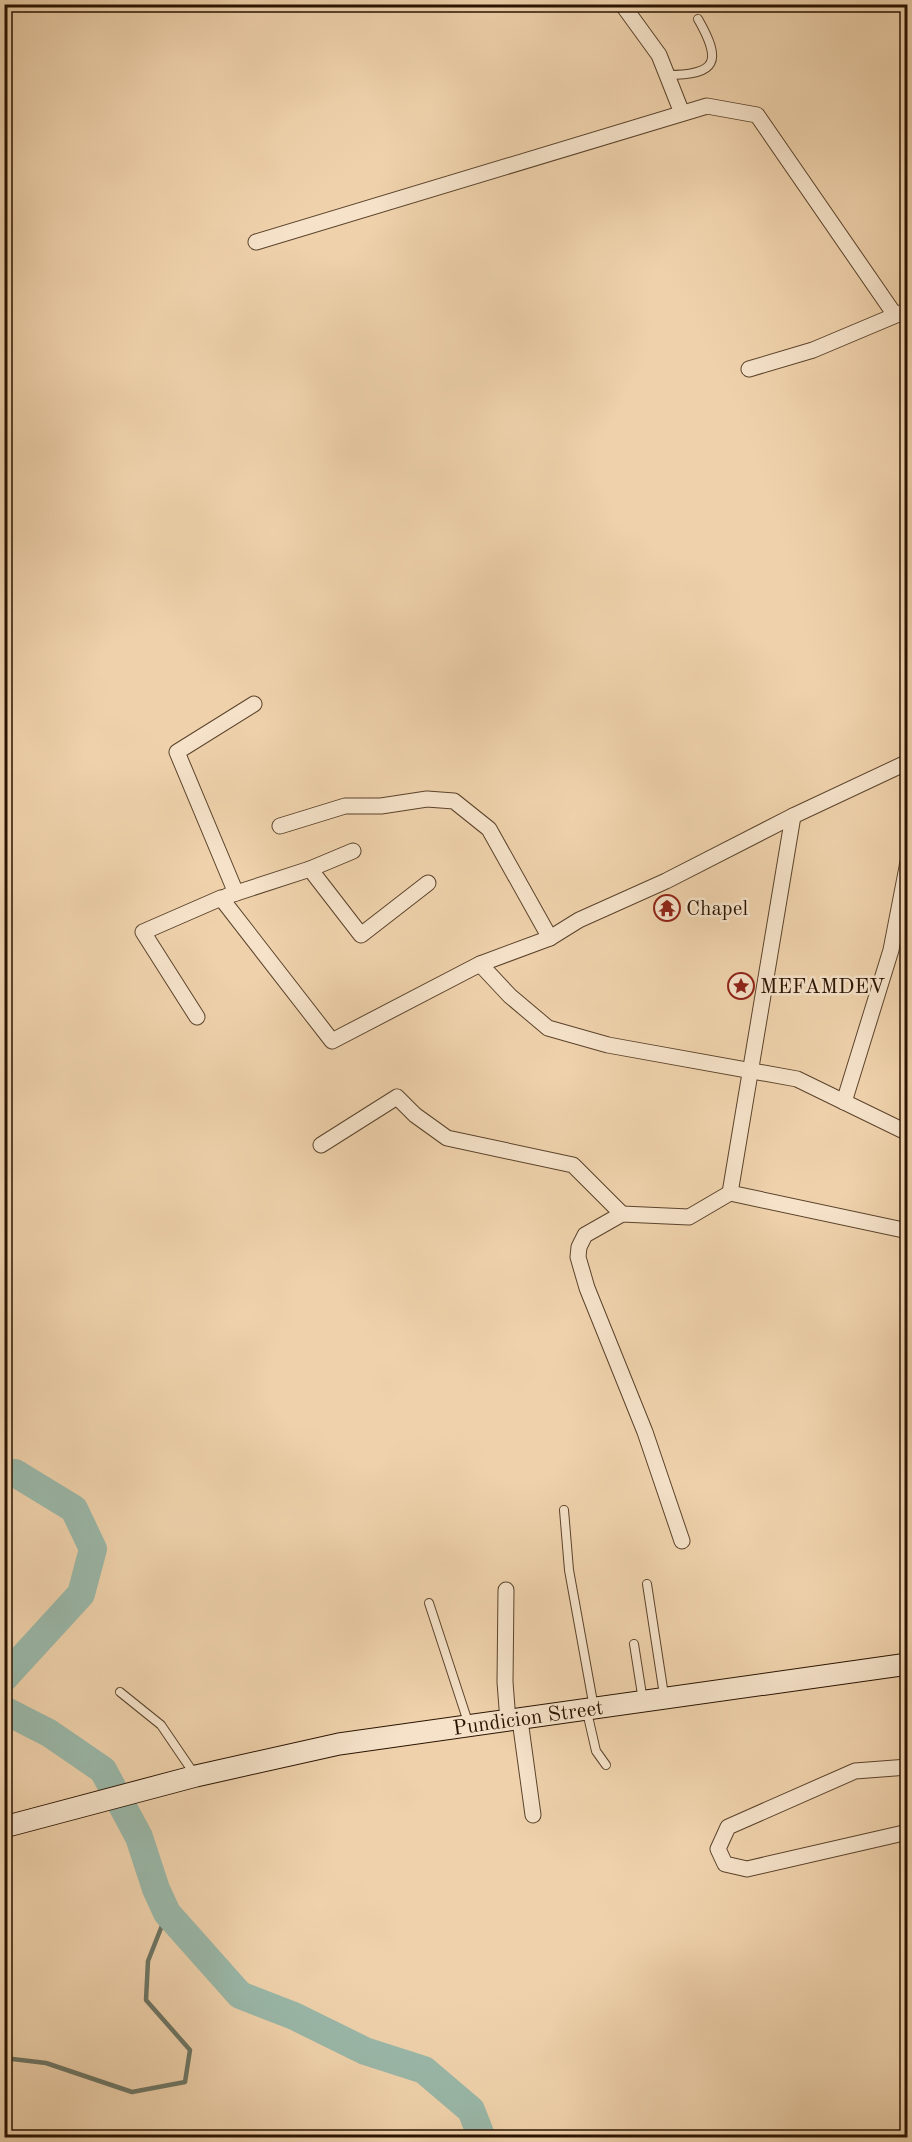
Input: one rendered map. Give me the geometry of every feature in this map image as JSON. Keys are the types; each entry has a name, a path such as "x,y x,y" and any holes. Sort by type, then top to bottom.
{"main road":[{"name":"Pundicion Street","path":"4,1827 196,1776 339,1744 908,1665"}],"street":[{"path":"622,4 659,55 682,113"},
{"path":"256,242 707,106 757,115 901,313 813,350 749,369"},
{"path":"236,893 177,752 254,704"},
{"path":"221,898 332,1041 480,964 550,938 579,920 666,881 793,816 908,762"},
{"path":"280,826 345,806 381,806 428,799 454,801 489,829 550,938"},
{"path":"730,1192 793,816"},
{"path":"197,1017 143,932 221,898 310,869 353,851"},
{"path":"844,1102 891,950 908,862"},
{"path":"310,869 361,935 428,883"},
{"path":"480,964 510,996 548,1028 608,1045 798,1079 908,1133"},
{"path":"321,1145 397,1097 415,1115 447,1138 573,1165 622,1214"},
{"path":"682,1541 645,1432 587,1288 578,1257 585,1235 622,1214 689,1217 730,1192 908,1231"},
{"path":"506,1590 505,1682 533,1815"},
{"path":"908,1767 855,1771 834,1780 728,1827 718,1849 725,1864 747,1869 908,1832"}],"lane":[{"path":"667,75 688,75 700,72 713,56 712,44 698,19"},
{"path":"564,1510 569,1570 596,1751 606,1765"},
{"path":"647,1584 665,1700"},
{"path":"429,1604 469,1727"},
{"path":"634,1644 643,1703"},
{"path":"120,1692 161,1725 196,1776"}],"waterway":[{"path":"4,1473 15,1473 74,1509 93,1549 81,1594 4,1678"},
{"path":"4,1710 49,1733 103,1770 139,1837 156,1889 167,1913 240,1995 294,2016 365,2051 424,2070 471,2110 482,2138"},
{"path":"4,2058 46,2063 132,2092 185,2082 190,2050 146,2000 148,1961 167,1913"}],"place":[{"name":"Chapel","path":"667,908"},
{"name":"MEFAMDEV","path":"741,986"}]}
